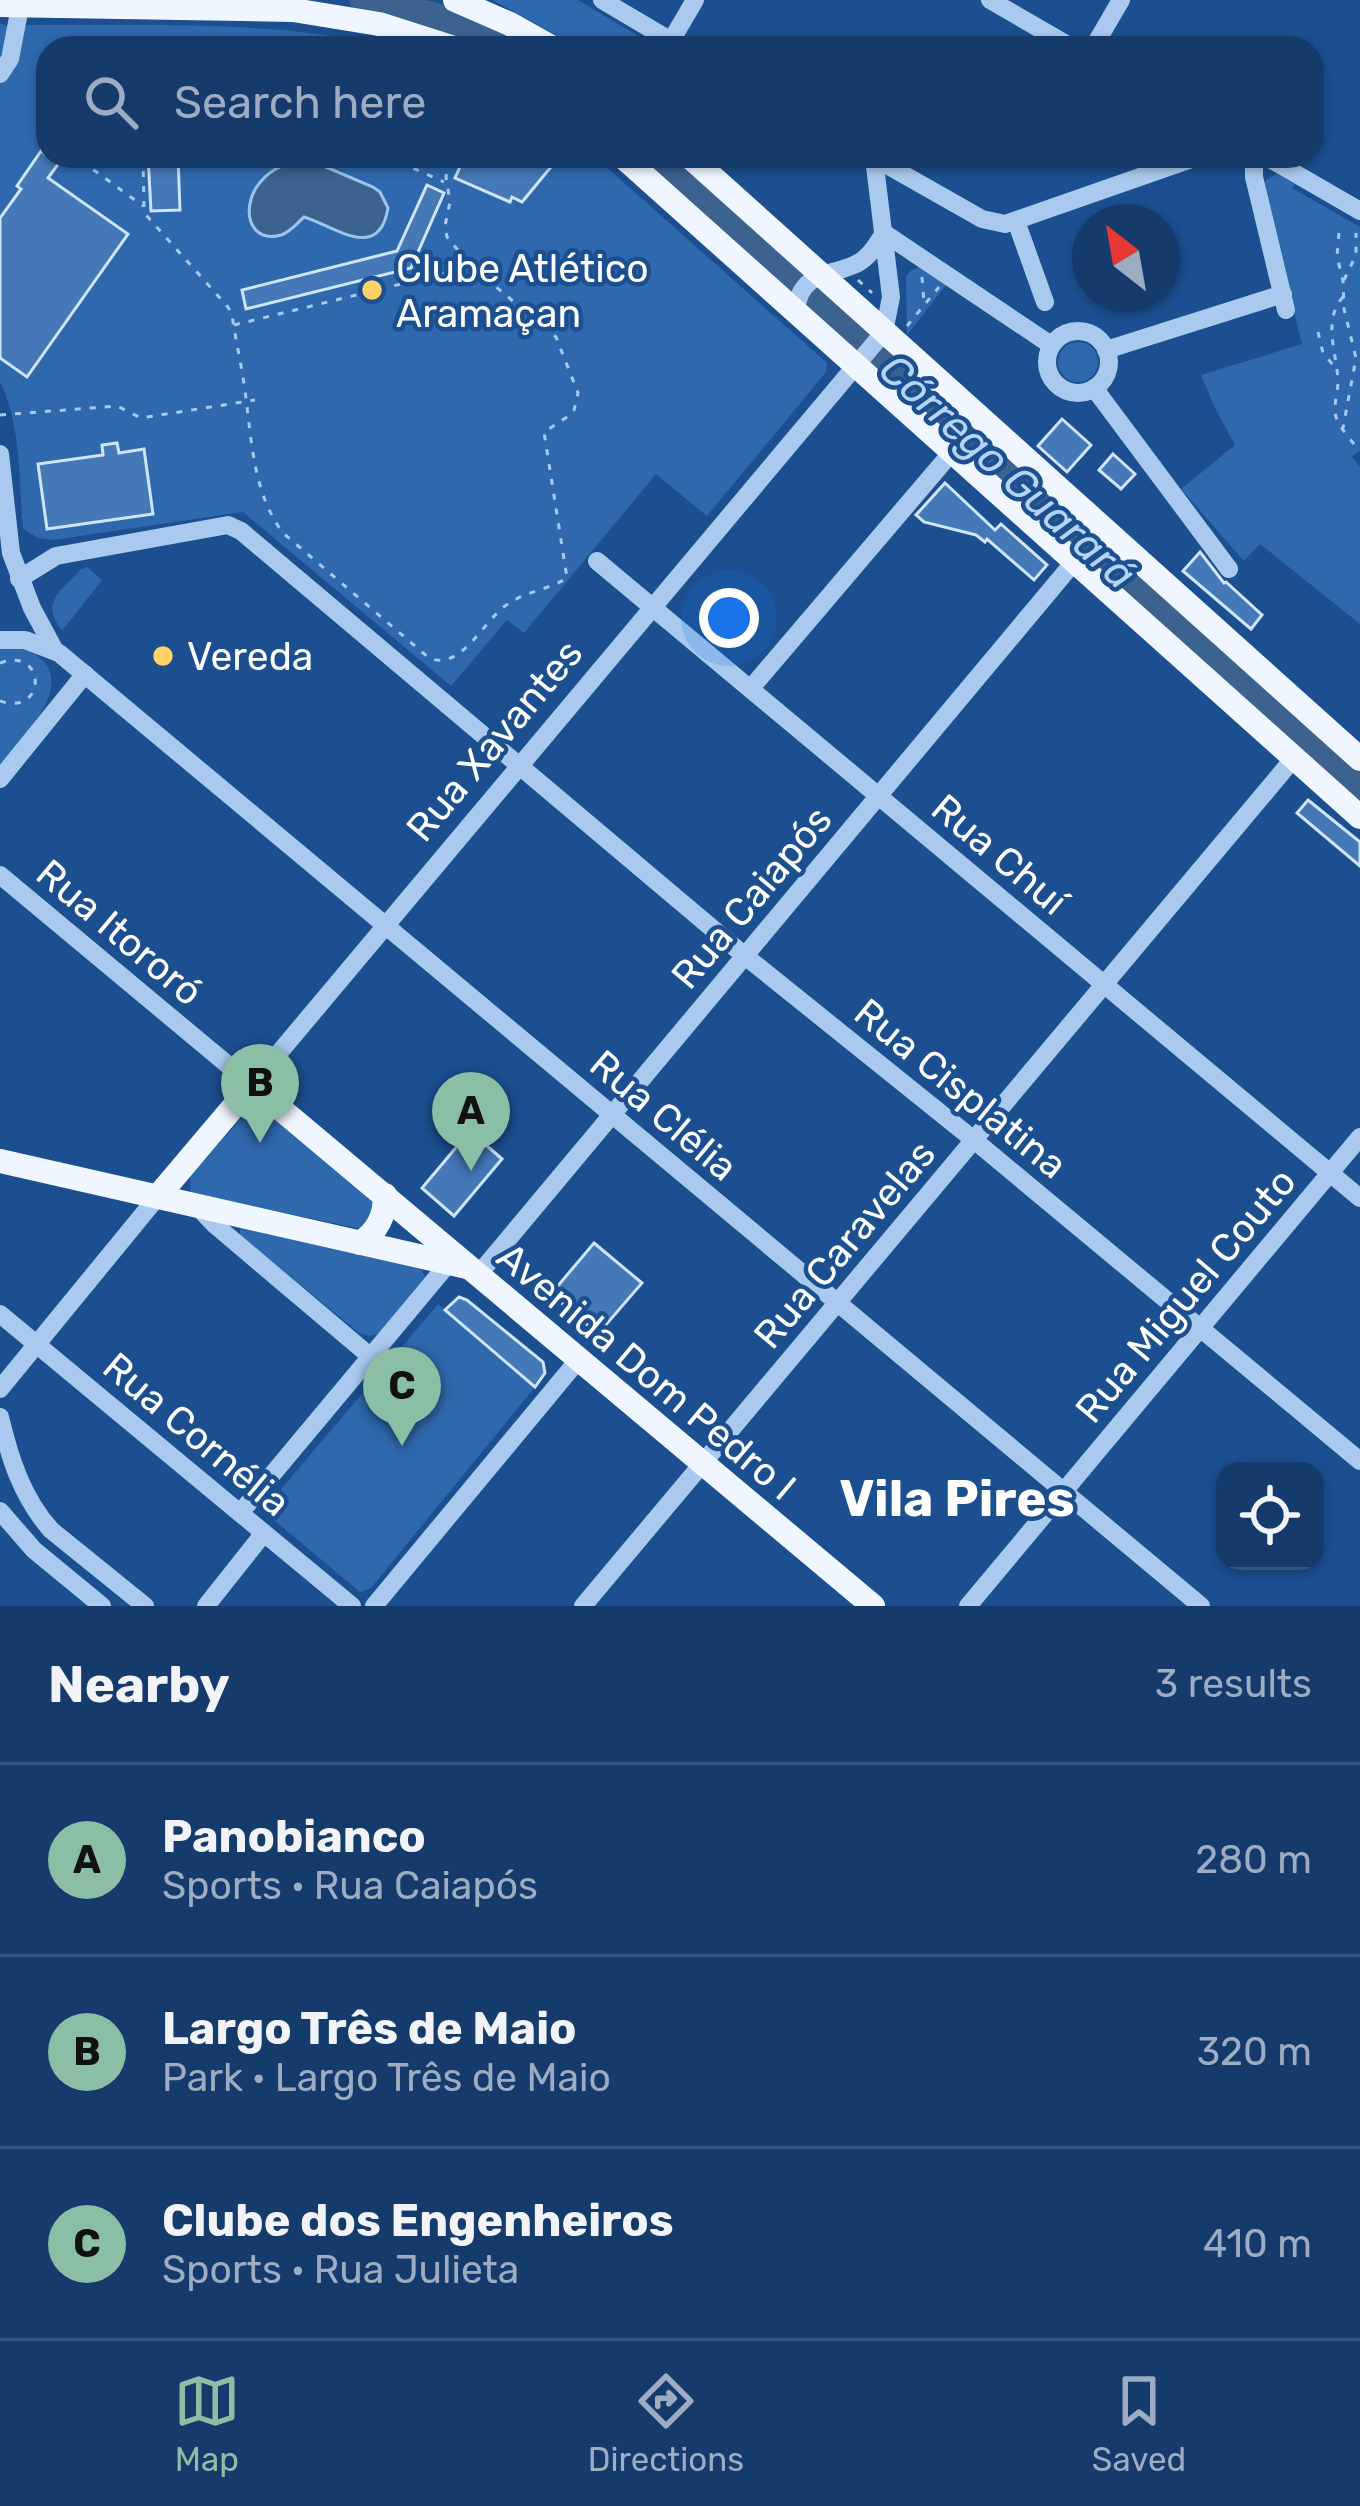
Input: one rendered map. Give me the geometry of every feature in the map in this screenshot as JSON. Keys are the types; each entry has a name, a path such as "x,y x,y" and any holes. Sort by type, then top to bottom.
{"main road":[{"path":"455,0 532,36"},
{"path":"10,6 293,10 379,24 416,36"},
{"path":"636,168 798,303 875,347 1360,759"},
{"path":"702,168 817,276 952,452 1360,818"},
{"path":"252,1085 463,1265"},
{"name":"Rua Xavantes","path":"159,1196 252,1085"},
{"name":"Avenida Dom Pedro I","path":"0,1161 463,1265 874,1606"},
{"path":"360,1243 382,1218 385,1195"}],"street":[{"path":"602,0 663,36"},
{"path":"680,36 694,0"},
{"path":"990,0 1052,36"},
{"path":"1100,36 1121,0"},
{"path":"0,74 10,59 10,6"},
{"path":"874,168 891,297 875,347"},
{"path":"892,168 994,224 1016,221 1166,168"},
{"path":"1106,350 1284,302 1254,168"},
{"path":"1286,168 1360,211"},
{"path":"1016,221 1045,302"},
{"path":"798,303 817,276 856,264 884,233"},
{"path":"884,233 1051,345"},
{"path":"856,264 874,274 891,297"},
{"path":"1084,331 1098,338 1106,350 1108,367 1094,388 1070,392 1051,377 1046,361 1051,345 1069,332 1084,331"},
{"name":"Rua Xavantes","path":"252,1085 875,347"},
{"path":"1094,388 1228,569"},
{"path":"751,688 952,452"},
{"path":"0,454 8,541 19,579 54,649"},
{"name":"Rua Cisplatina","path":"19,579 56,556 217,527 234,528 1360,1461"},
{"name":"Rua Chuí","path":"597,561 1360,1198"},
{"name":"Rua Caiapós","path":"240,1513 371,1357 612,1114 1074,562"},
{"path":"0,640 15,638 54,649"},
{"name":"Rua Clélia","path":"54,649 1201,1606"},
{"path":"0,779 85,674"},
{"name":"Rua Caravelas","path":"584,1606 1294,758"},
{"name":"Rua Itororó","path":"0,875 252,1085"},
{"name":"Rua Miguel Couto","path":"968,1606 1360,1137"},
{"path":"0,1389 159,1196"},
{"path":"196,1204 214,1225 371,1357"},
{"name":"Rua Cornélia","path":"0,1314 352,1606"},
{"path":"374,1606 579,1359"},
{"path":"0,1417 16,1474 38,1514 145,1606"},
{"path":"0,1511 34,1550 102,1606"},
{"path":"206,1606 265,1533"}],"path":[{"path":"92,168 143,206"},
{"path":"143,168 146,214 228,307 247,401 248,433 271,517 283,533 438,662 455,657 502,607 567,578 544,432 570,416 578,393 556,338 471,266 445,232 450,202 446,168"},
{"path":"413,168 447,183"},
{"path":"1339,233 1337,256 1356,358 1343,428"},
{"path":"1343,281 1356,255 1356,233"},
{"path":"920,257 924,306"},
{"path":"233,326 471,266"},
{"path":"875,347 950,277"},
{"path":"1343,297 1332,329 1338,379 1336,418 1360,451"},
{"path":"1318,332 1323,353 1335,368"},
{"path":"0,415 117,406 141,418 255,400"},
{"path":"0,663 20,660 34,673"},
{"path":"34,673 44,668"},
{"path":"0,701 24,702 33,692 34,673"}],"shaded area":[{"path":"492,0 578,0 638,36 558,36"},
{"name":"Clube Atlético Aramaçan","path":"0,23 19,31 28,25 166,25 330,36 36,36 36,168 608,168 827,363 826,372 707,516 656,474 524,633 507,620 451,686 243,512 53,540 23,529 15,434 0,382"},
{"path":"280,168 328,168 380,192 388,208 383,225 375,234 354,236 304,217 281,235 266,236 255,229 250,204 266,176"},
{"path":"1277,174 1295,184 1292,188 1360,227 1360,450 1352,457 1360,467 1360,624 1260,544 1244,561 1181,489 1235,445 1201,375 1302,344 1264,192 1266,180"},
{"path":"920,267 946,285 907,335 906,277"},
{"path":"1078,342 1092,348 1098,362 1092,376 1078,382 1064,376 1058,362 1064,348"},
{"path":"87,567 102,580 62,631 53,612 55,598"},
{"path":"14,645 37,656 49,669 51,684 38,718 0,765 0,649"},
{"path":"251,1107 259,1107 372,1200 375,1209 361,1229 191,1193 190,1177"},
{"path":"244,1226 421,1269 425,1277 378,1334 369,1336 359,1333 240,1235"},
{"path":"438,1304 535,1387 371,1588 360,1592 269,1516 266,1507"}],"building":[{"path":"36,158 36,168 55,168 48,178 128,234 27,377 0,358 0,218 21,189 17,186"},
{"path":"149,168 178,168 180,210 151,211"},
{"path":"460,168 550,168 522,202 512,197 510,202 455,178"},
{"path":"427,185 444,193 411,268 246,309 242,290 397,251"},
{"path":"1062,419 1091,445 1067,472 1038,446"},
{"path":"117,443 119,453 144,449 153,514 47,529 38,464 103,455 102,445"},
{"path":"1113,454 1135,474 1121,489 1099,470"},
{"path":"945,483 995,530 1001,524 1047,565 1034,580 987,539 924,522 916,515"},
{"path":"1200,552 1224,583 1262,615 1251,629 1183,571"},
{"path":"1308,800 1360,842 1360,866 1297,813"},
{"path":"470,1131 502,1159 454,1216 422,1188"},
{"path":"594,1243 642,1283 598,1334 551,1294"},
{"path":"459,1297 543,1362 545,1373 535,1387 445,1310"}],"waterway":[{"name":"Córrego Guarará","path":"363,0 435,16 480,36"},
{"name":"Córrego Guarará","path":"668,168 1360,787"}],"place":[{"name":"Clube Atlético Aramaçan","path":"372,290"},
{"name":"Vereda","path":"163,656"},
{"name":"Largo Três de Maio","path":"260,1143"},
{"name":"Panobianco","path":"471,1171"},
{"name":"Clube dos Engenheiros","path":"402,1446"}],"district":[{"name":"Vila Pires","path":"957,1498"}]}
